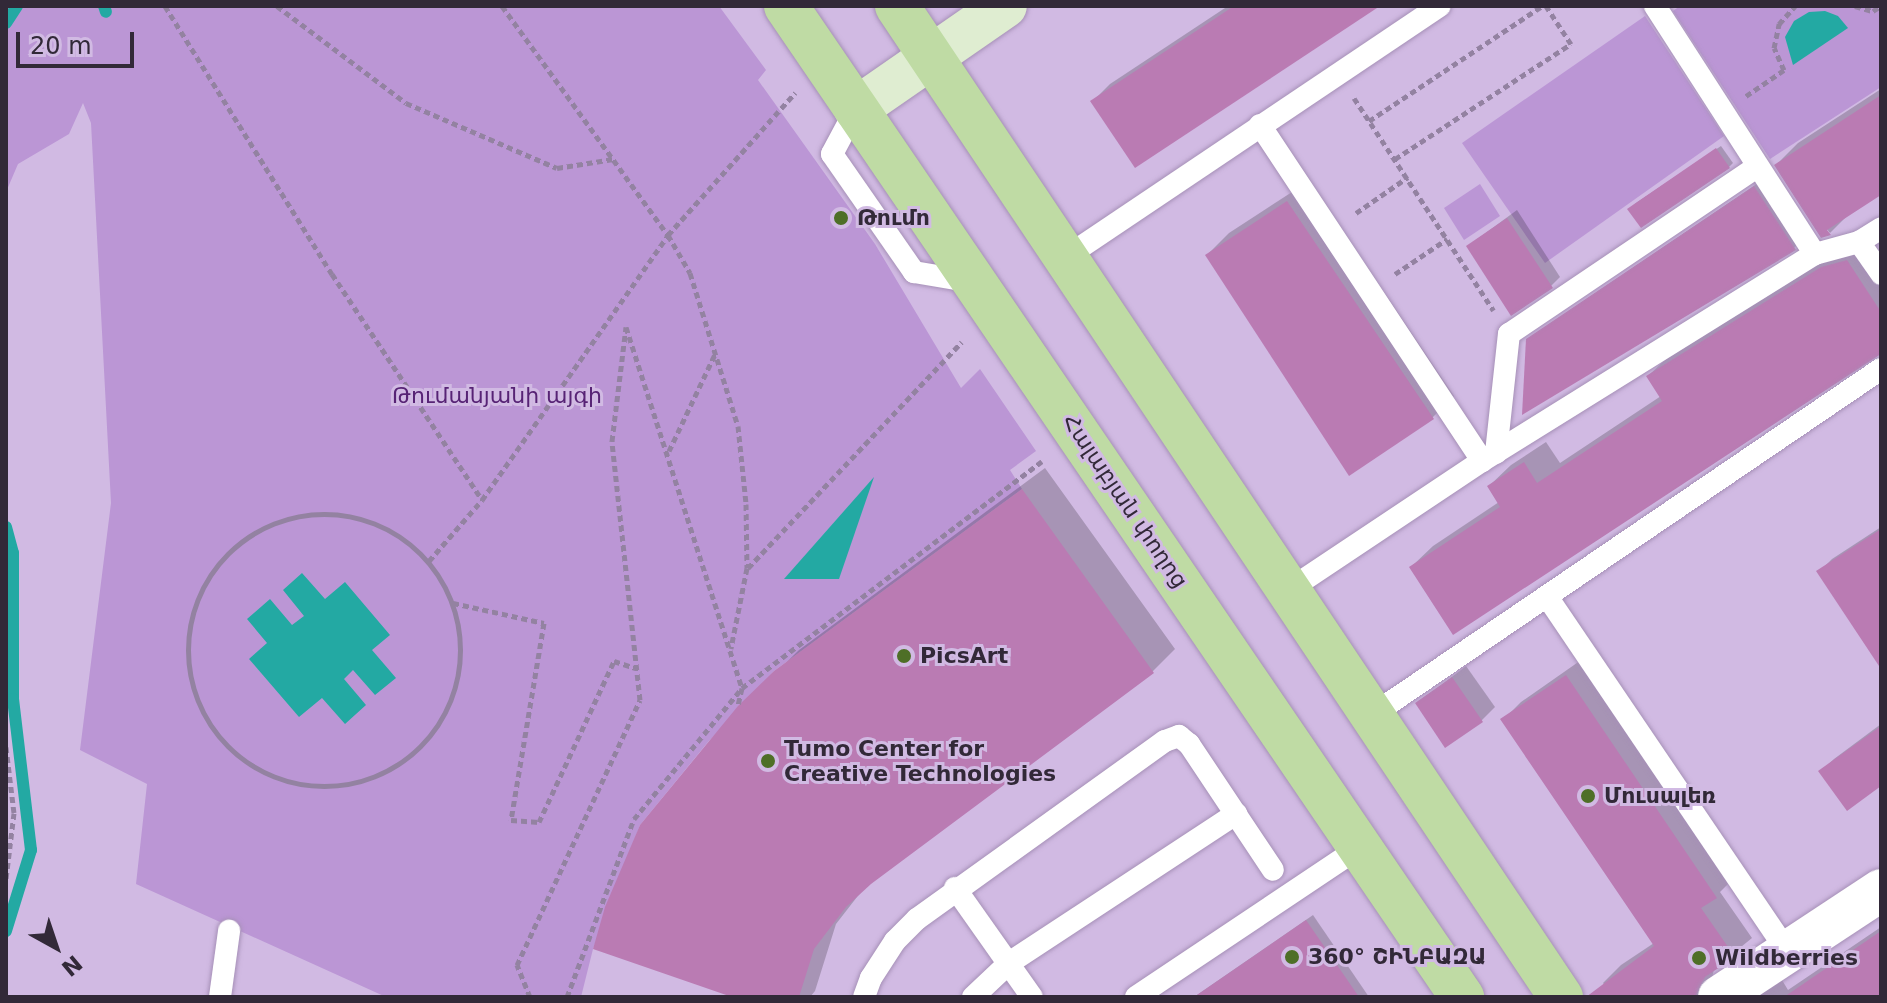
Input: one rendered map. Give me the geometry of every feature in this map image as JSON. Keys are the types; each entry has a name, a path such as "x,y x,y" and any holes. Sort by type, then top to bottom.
{"main road":[{"name":"Հալաբյան փողոց","path":"786,6 1462,997"},
{"path":"897,6 1561,997"}],"street":[{"path":"856,109 1005,6"},
{"path":"1719,997 1881,890"}],"lane":[{"path":"1066,257 1439,6"},
{"path":"1657,7 1815,254"},
{"path":"1260,125 1369,291 1489,457"},
{"path":"1489,457 1509,334 1757,167"},
{"path":"1287,591 1489,457 1815,254 1859,242 1881,228"},
{"path":"1859,242 1881,274"},
{"path":"1372,715 1881,369"},
{"path":"1548,598 1788,952"},
{"path":"864,997 871,978 895,941 955,888 1165,741 1179,736 1189,744 1273,870"},
{"path":"973,997 1009,963 1236,814"},
{"path":"1136,997 1360,847"},
{"path":"955,888 1032,997"},
{"path":"220,997 229,931"}],"path":[{"path":"165,6 332,274 482,500"},
{"path":"277,6 406,103 557,168 613,159"},
{"path":"502,6 668,235 690,273 738,426 746,504 747,568 730,652"},
{"path":"1369,121 1544,6 1571,44 1395,159"},
{"path":"1722,113 1784,70 1774,48 1779,24 1795,6"},
{"path":"1855,6 1873,11 1881,6"},
{"path":"1339,74 1509,334"},
{"path":"429,561 482,500 668,235 795,93"},
{"path":"1329,231 1408,177"},
{"path":"1369,291 1447,239"},
{"path":"530,997 517,965 640,700 612,441 626,327 669,452 742,688 738,706"},
{"path":"747,568 962,342"},
{"path":"669,452 715,354"},
{"path":"567,997 634,819 742,688 1042,461"},
{"path":"341,513 382,525 429,561 453,603 459,623 460,666 448,707 424,742 391,769 350,784 308,785 266,774 231,750 204,716 190,676 188,633 200,592 224,556 258,530 298,515 341,513"},
{"path":"453,603 544,623 511,820 539,822 614,661 635,668"},
{"path":"6,747 14,813 6,879"}],"green space":[{"name":"Թումանյանի այգի","path":"6,6 719,6 766,70 758,80 875,244 961,388 980,369 1036,451 1010,470 1022,489 774,671 708,742 640,825 593,949 581,997 386,997 136,884 147,784 80,750 111,503 91,123 83,103 69,134 18,164 6,192"},
{"path":"1680,6 1881,6 1881,87 1770,159 1673,11"},
{"path":"1645,16 1724,136 1545,263 1462,143"},
{"path":"1480,184 1500,216 1464,240 1444,208"}],"shaded area":[{"path":"1825,11 1838,16 1848,28 1793,65 1785,37 1794,21 1809,12"},
{"path":"874,477 839,579 784,579"},
{"path":"302,573 325,599 345,582 390,635 372,650 396,678 375,695 353,670 344,679 366,705 345,724 322,698 299,717 249,659 267,643 247,619 270,599 292,625 304,616 283,590"}],"building":[{"path":"1234,6 1380,6 1135,168 1090,101"},
{"path":"1881,95 1881,195 1827,230 1831,235 1821,238 1774,165"},
{"path":"1716,148 1730,168 1641,228 1627,209"},
{"path":"1754,186 1796,250 1522,415 1526,339"},
{"path":"1287,201 1434,419 1349,476 1205,255"},
{"path":"1507,218 1553,288 1511,316 1466,246"},
{"path":"1847,260 1881,312 1881,354 1453,635 1409,567 1500,507 1487,486 1524,462 1537,483 1662,401 1646,376 1821,267"},
{"path":"1022,489 1154,673 871,884 846,907 814,949 799,997 732,997 593,949 605,907 640,825 738,706 774,671"},
{"path":"1881,529 1881,669 1816,571"},
{"path":"1566,675 1717,898 1701,908 1735,957 1705,977 1695,997 1586,997 1654,946 1500,719"},
{"path":"1452,677 1483,722 1445,748 1415,703"},
{"path":"1881,726 1881,786 1847,811 1818,771"},
{"name":"360° ՇԻՆԲԱԶԱ","path":"1306,920 1359,997 1194,997"},
{"path":"1881,931 1881,997 1784,997"}],"waterway":[{"path":"6,23 17,6"},
{"path":"104,6 106,12"},
{"path":"6,527 13,553 13,699 31,850 6,931"}],"place":[{"name":"Թումո","path":"841,218"},
{"name":"PicsArt","path":"904,656"},
{"name":"Tumo Center for Creative Technologies","path":"768,761"},
{"name":"Մուսալեռ","path":"1588,796"},
{"name":"360° ՇԻՆԲԱԶԱ","path":"1292,957"},
{"name":"Wildberries","path":"1699,958"}]}
